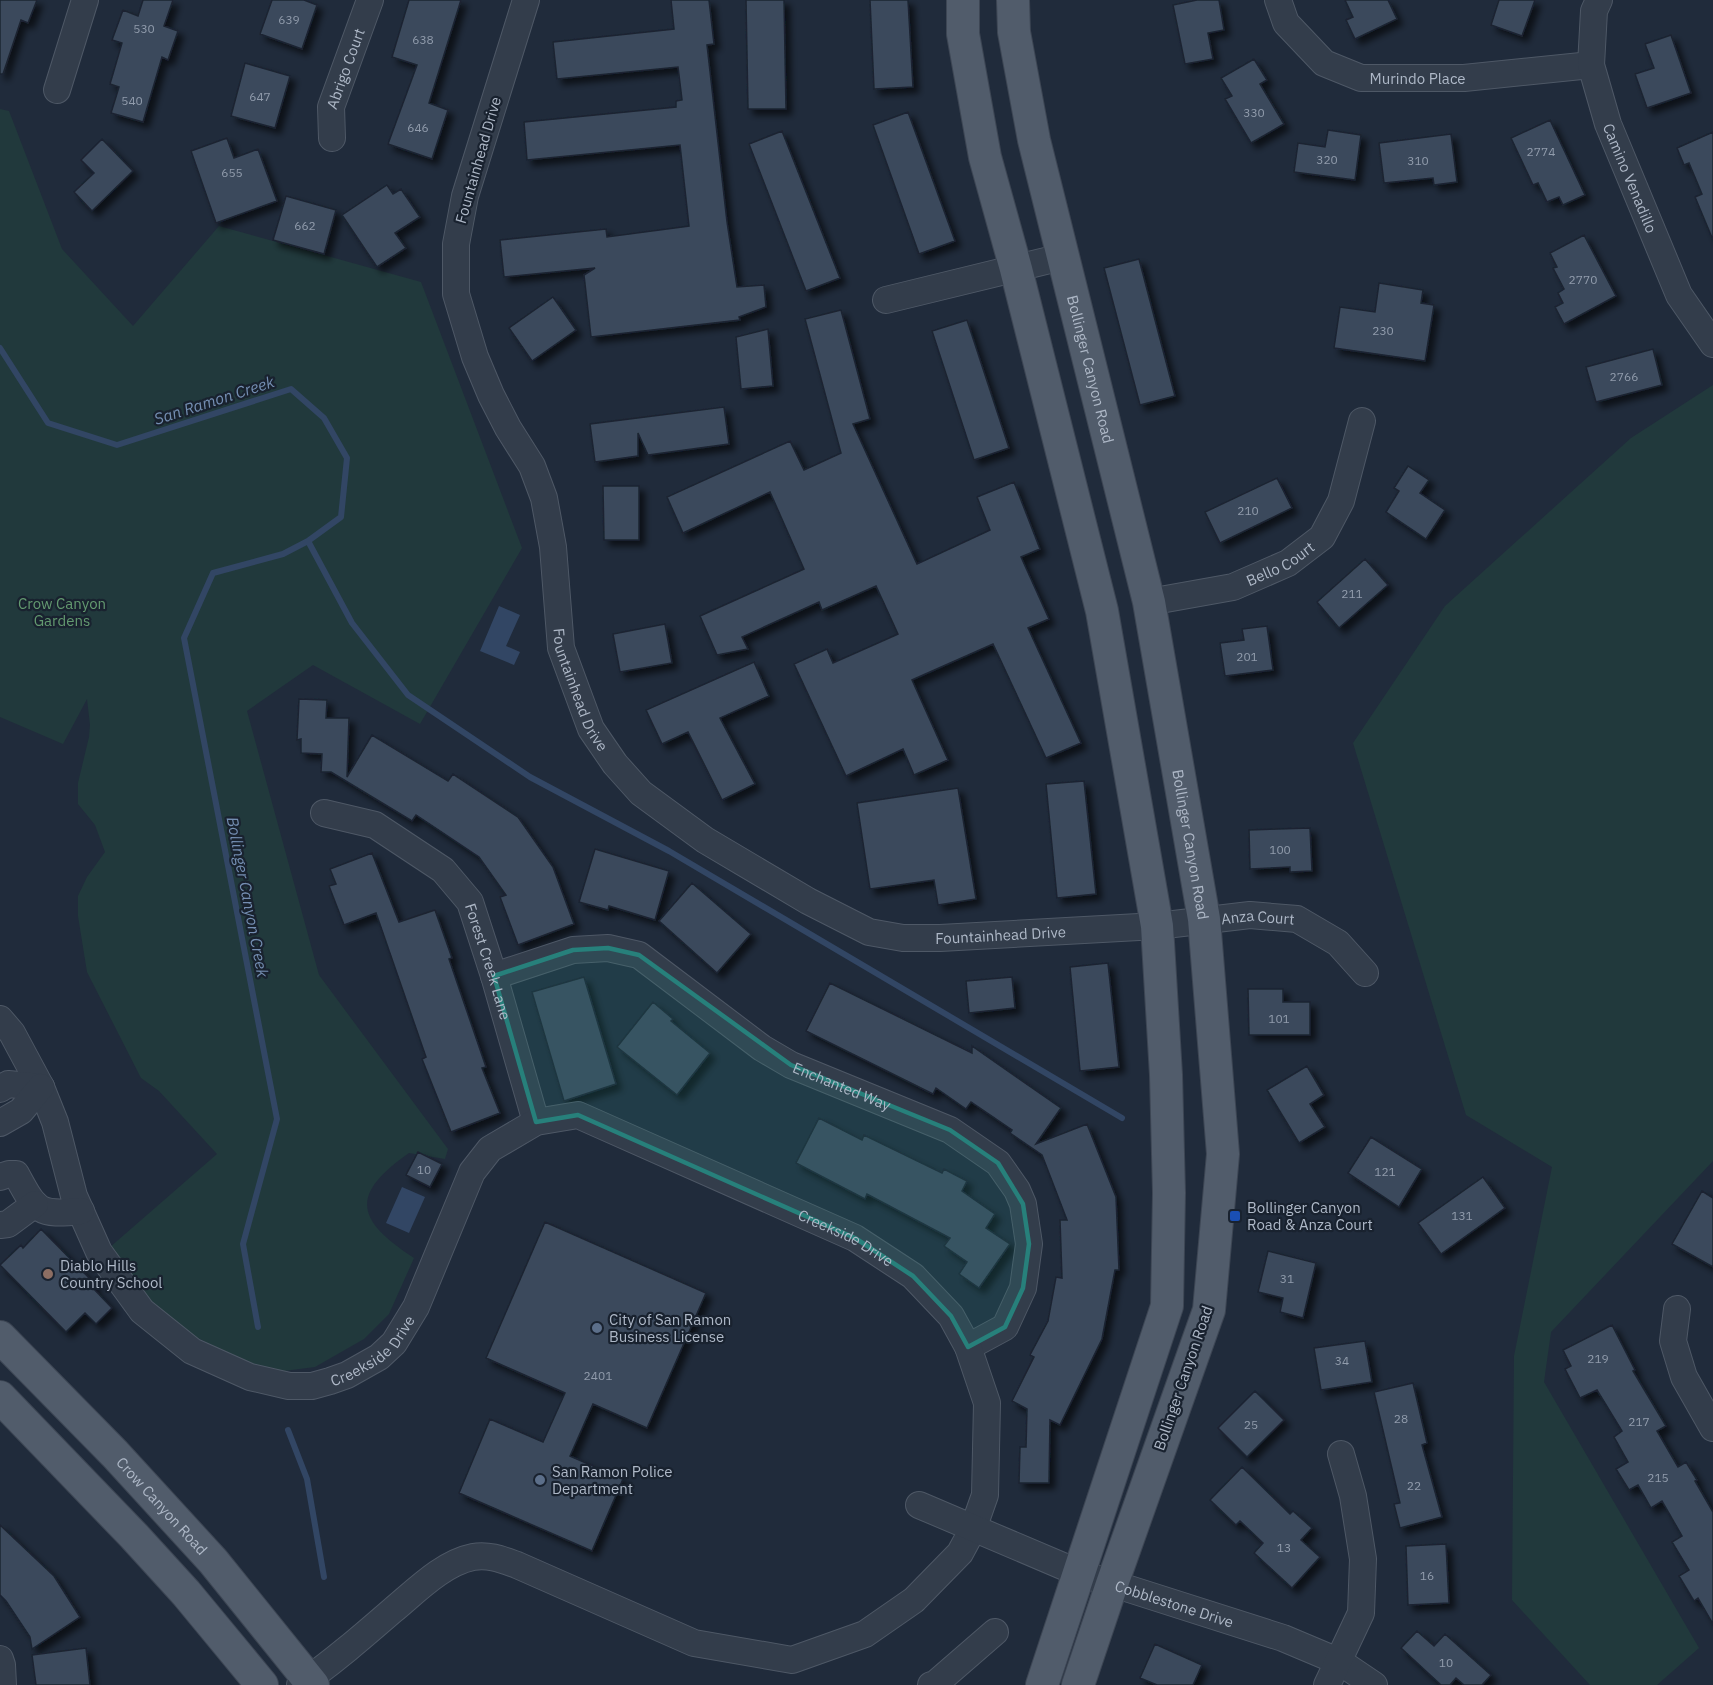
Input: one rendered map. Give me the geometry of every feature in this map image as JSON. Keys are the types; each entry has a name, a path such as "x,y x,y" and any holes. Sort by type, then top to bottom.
{"main road":[{"path":"963,0 963,34 985,158 1016,269 1102,611 1157,926 1166,1075 1169,1181 1167,1306 1042,1685"},
{"name":"Bollinger Canyon Road","path":"1014,0 1014,32 1034,140 1149,602 1204,919 1223,1154 1209,1310 1078,1685"},
{"name":"Crow Canyon Road","path":"0,1337 114,1454 213,1561 307,1683"},
{"path":"0,1397 186,1593 262,1685"}],"street":[{"path":"57,90 84,0"},
{"name":"Abrigo Court","path":"332,138 331,107 370,0"},
{"name":"Fountainhead Drive","path":"526,0 465,196 456,244 456,294 475,357 491,395 532,466 544,498 555,557 561,648 591,729 615,764 641,793 672,818 705,840 808,901 869,932 903,938 940,939 1157,926 1204,919"},
{"name":"Murindo Place","path":"1278,0 1286,23 1324,63 1361,78 1464,78 1591,65"},
{"name":"Camino Venadillo","path":"1599,0 1594,11 1591,65 1608,124 1679,296 1713,344"},
{"path":"886,300 1062,257"},
{"name":"Bello Court","path":"1149,602 1233,587 1288,563 1322,537 1341,501 1362,421"},
{"name":"Forest Creek Lane","path":"324,813 375,825 443,870 470,902 536,1122"},
{"name":"Anza Court","path":"1204,919 1250,915 1297,919 1338,943 1365,973"},
{"name":"Enchanted Way","path":"494,976 573,950 608,948 639,955 762,1048 791,1065 950,1130 998,1163 1017,1190 1023,1204 1029,1244 1023,1288 1005,1327 968,1347"},
{"name":"Creekside Drive","path":"0,1019 12,1033 41,1087 55,1122 74,1196 99,1252 142,1311 192,1351 250,1377 289,1386 312,1386 347,1375 380,1357 394,1343 416,1307 472,1172 490,1149 536,1122 578,1115 855,1238 913,1276 951,1316 968,1347 987,1403 986,1495 973,1529 960,1553 914,1600 865,1634 792,1660 694,1643 517,1565 492,1556 474,1557 458,1562 439,1574 307,1683"},
{"path":"0,1089 8,1084 41,1087"},
{"path":"0,1122 21,1111 41,1087"},
{"path":"0,1177 16,1174 28,1196 40,1210 56,1214 81,1211"},
{"path":"0,1225 8,1224 35,1203"},
{"path":"1677,1309 1673,1341 1684,1377 1713,1428"},
{"path":"1327,1685 1340,1662 1361,1613 1363,1559 1353,1496 1341,1454"},
{"name":"Cobblestone Drive","path":"919,1505 1079,1573 1283,1638 1340,1662 1374,1685"},
{"path":"931,1685 996,1632"},
{"path":"0,1659 3,1685"}],"highlighted area":[{"path":"608,948 639,955 791,1065 950,1130 998,1163 1023,1204 1029,1244 1023,1288 1005,1327 968,1347 951,1316 913,1276 855,1238 578,1115 536,1122 494,976 573,950"}],"green space":[{"name":"Crow Canyon Gardens","path":"0,109 9,111 62,249 133,326 219,226 421,282 522,548 420,724 313,665 247,711 319,975 448,1149 445,1159 409,1153 376,1182 369,1195 367,1207 371,1219 380,1231 414,1258 389,1314 364,1339 315,1367 284,1371 250,1365 194,1336 157,1308 109,1248 217,1154 159,1091 141,1078 87,972 78,916 78,896 87,877 105,852 95,825 78,804 78,783 89,737 87,699 63,744 0,717"},
{"path":"1713,385 1713,1161 1551,1332 1544,1382 1699,1648 1657,1685 1590,1685 1512,1600 1514,1356 1552,1167 1466,1115 1353,743 1445,606 1631,438"}],"water":[{"path":"499,606 520,615 506,646 520,652 514,665 480,651"},
{"path":"402,1187 425,1197 409,1233 386,1223"}],"building":[{"path":"0,0 37,0 28,23 21,20 3,74 0,74"},
{"path":"143,0 173,0 164,26 178,31 168,60 162,57 143,122 111,113 119,87 110,84 122,43 112,40 123,10 138,16"},
{"path":"272,0 304,0 317,5 302,49 260,34"},
{"path":"409,0 461,0 429,103 448,110 432,159 388,144 417,65 392,57"},
{"path":"671,0 709,0 714,44 707,45 727,222 737,287 764,285 766,307 739,317 740,320 591,337 584,275 595,268 504,277 500,240 606,229 607,237 689,226 680,145 527,160 524,122 676,107 676,101 682,100 678,67 557,79 553,42 674,29"},
{"path":"746,0 784,0 786,109 748,109"},
{"path":"870,0 908,0 913,87 874,89"},
{"path":"1197,0 1219,0 1224,30 1208,33 1213,59 1185,64 1173,5"},
{"path":"1345,0 1388,0 1397,19 1355,39 1346,20 1353,17"},
{"path":"1499,0 1535,0 1522,36 1491,25"},
{"path":"1671,35 1691,93 1647,108 1635,74 1654,68 1645,44"},
{"path":"1254,59 1267,80 1260,84 1284,124 1251,143 1225,99 1232,96 1221,78"},
{"path":"245,63 290,76 275,128 231,116"},
{"path":"908,112 955,241 919,254 873,125"},
{"path":"1550,120 1585,195 1563,205 1559,197 1547,202 1538,183 1533,185 1511,138"},
{"path":"1328,130 1361,135 1355,180 1294,172 1298,143 1325,147"},
{"path":"782,131 840,278 806,291 749,144"},
{"path":"1713,132 1713,240 1695,197 1702,194 1689,163 1684,165 1677,148"},
{"path":"1451,134 1457,182 1434,185 1433,178 1384,183 1379,143"},
{"path":"227,138 234,158 258,149 277,201 216,223 191,151"},
{"path":"102,139 133,171 92,211 74,192 94,173 81,160"},
{"path":"387,185 393,194 401,189 420,217 395,233 406,248 377,267 342,215"},
{"path":"286,196 336,210 324,254 273,240"},
{"path":"1584,235 1616,296 1564,324 1555,307 1563,303 1558,293 1564,289 1553,268 1557,267 1550,253"},
{"path":"1139,259 1175,396 1140,405 1104,268"},
{"path":"1379,283 1423,290 1421,303 1434,305 1425,361 1334,348 1340,307 1375,312"},
{"path":"553,297 576,330 532,361 509,328"},
{"path":"841,310 870,419 853,424 917,564 990,530 977,497 1014,482 1040,549 1021,557 1049,619 1028,628 1081,743 1046,758 993,644 912,680 948,760 914,775 903,749 846,776 794,664 827,649 833,663 898,634 876,586 822,610 819,602 742,637 748,649 717,655 700,616 804,569 770,492 683,533 667,497 790,441 804,470 841,453 805,319"},
{"path":"967,320 1009,448 974,460 932,331"},
{"path":"768,329 773,386 741,389 736,337"},
{"path":"1653,349 1662,385 1596,402 1586,367"},
{"path":"724,407 729,444 648,455 638,433 638,456 595,462 590,424"},
{"path":"1408,466 1429,480 1420,493 1445,510 1426,539 1386,512 1399,491 1394,488"},
{"path":"1277,478 1292,508 1220,543 1205,512"},
{"path":"603,486 639,486 639,540 604,540"},
{"path":"1365,559 1388,585 1339,628 1317,602"},
{"path":"665,624 672,663 620,672 613,634"},
{"path":"1267,626 1273,670 1225,676 1220,643 1244,640 1242,629"},
{"path":"754,662 769,696 720,718 755,784 722,800 688,732 662,744 646,710"},
{"path":"299,699 327,700 326,718 349,718 347,777 372,735 448,781 453,774 518,817 553,867 574,924 518,945 500,897 506,895 479,857 416,815 412,821 331,772 321,772 322,754 301,753 301,739 297,740"},
{"path":"1084,781 1096,894 1057,898 1046,784"},
{"path":"958,788 976,899 938,905 934,880 870,889 857,803"},
{"path":"1310,828 1312,871 1290,872 1290,867 1250,869 1249,830"},
{"path":"595,849 669,871 655,920 609,906 608,910 579,902"},
{"path":"372,853 399,922 435,910 452,958 449,959 486,1067 482,1068 500,1113 451,1132 422,1059 426,1057 376,913 344,925 329,886 336,884 330,869"},
{"path":"692,883 751,934 717,973 659,921"},
{"path":"1108,963 1119,1067 1080,1071 1070,967"},
{"path":"584,977 616,1084 564,1101 532,992"},
{"path":"1012,977 1015,1008 969,1013 966,981"},
{"path":"830,983 972,1053 972,1046 1061,1108 1036,1144 1087,1124 1116,1197 1119,1270 1115,1270 1102,1339 1060,1425 1050,1420 1049,1483 1019,1483 1020,1447 1026,1447 1027,1409 1012,1401 1034,1357 1030,1355 1048,1321 1056,1277 1062,1278 1060,1220 1067,1220 1042,1155 1010,1133 1012,1130 971,1102 966,1109 936,1088 933,1094 806,1031"},
{"path":"1248,989 1283,989 1283,1002 1310,1002 1310,1035 1249,1035"},
{"path":"653,1002 673,1019 671,1021 710,1053 677,1095 617,1047"},
{"path":"1307,1066 1324,1095 1310,1104 1325,1127 1299,1143 1267,1090"},
{"path":"819,1118 862,1140 864,1135 942,1173 944,1169 967,1181 962,1191 995,1214 986,1228 1010,1244 979,1288 959,1274 967,1262 944,1246 950,1238 867,1194 865,1199 796,1163"},
{"path":"1371,1137 1422,1169 1399,1207 1348,1173"},
{"path":"418,1152 442,1164 430,1187 406,1175"},
{"path":"1483,1177 1505,1208 1441,1254 1418,1223"},
{"path":"1702,1191 1713,1198 1713,1267 1672,1244"},
{"path":"545,1222 706,1293 647,1428 593,1404 570,1456 623,1479 592,1551 459,1493 490,1419 543,1442 565,1393 486,1358"},
{"name":"Diablo Hills Country School","path":"41,1229 95,1284 92,1287 112,1308 96,1324 85,1313 66,1332 0,1265 21,1245 23,1248"},
{"path":"1268,1251 1316,1263 1303,1318 1280,1312 1283,1298 1258,1292"},
{"path":"1612,1325 1635,1370 1633,1371 1666,1426 1657,1431 1678,1467 1686,1462 1713,1512 1713,1624 1698,1598 1694,1601 1679,1576 1689,1570 1672,1542 1682,1536 1662,1501 1651,1508 1638,1485 1629,1490 1616,1469 1628,1462 1614,1437 1622,1431 1597,1390 1580,1398 1565,1369 1571,1366 1563,1350"},
{"path":"1365,1341 1372,1382 1321,1390 1314,1348"},
{"path":"1413,1383 1427,1443 1422,1445 1442,1517 1400,1528 1394,1504 1400,1503 1374,1392"},
{"path":"1255,1391 1284,1420 1247,1457 1218,1428"},
{"path":"1242,1467 1290,1514 1293,1511 1312,1528 1301,1540 1320,1557 1292,1588 1254,1553 1263,1543 1240,1521 1236,1525 1210,1500"},
{"path":"0,1525 54,1576 80,1617 32,1649 30,1637 0,1595"},
{"path":"1446,1544 1449,1603 1408,1605 1406,1546"},
{"path":"1417,1631 1434,1646 1445,1634 1491,1675 1482,1685 1464,1685 1456,1678 1450,1685 1441,1685 1401,1648"},
{"path":"1155,1644 1202,1665 1193,1685 1157,1685 1140,1678"},
{"path":"86,1648 90,1685 36,1685 32,1655"}],"waterway":[{"name":"Bollinger Canyon Creek","path":"0,348 48,423 117,445 291,389 324,418 347,458 341,517 308,541 283,554 213,573 184,638 277,1119 243,1244 258,1327"},
{"path":"308,541 352,623 408,695 530,777 669,851 1122,1118"},
{"name":"Bollinger Canyon Creek","path":"288,1430 307,1479 324,1577"}],"place":[{"name":"Bollinger Canyon Road & Anza Court","path":"1235,1216"},
{"name":"Diablo Hills Country School","path":"48,1274"},
{"name":"City of San Ramon Business License","path":"597,1328"},
{"name":"San Ramon Police Department","path":"540,1480"}],"water label":[{"name":"San Ramon Creek","path":"214,400"}]}
